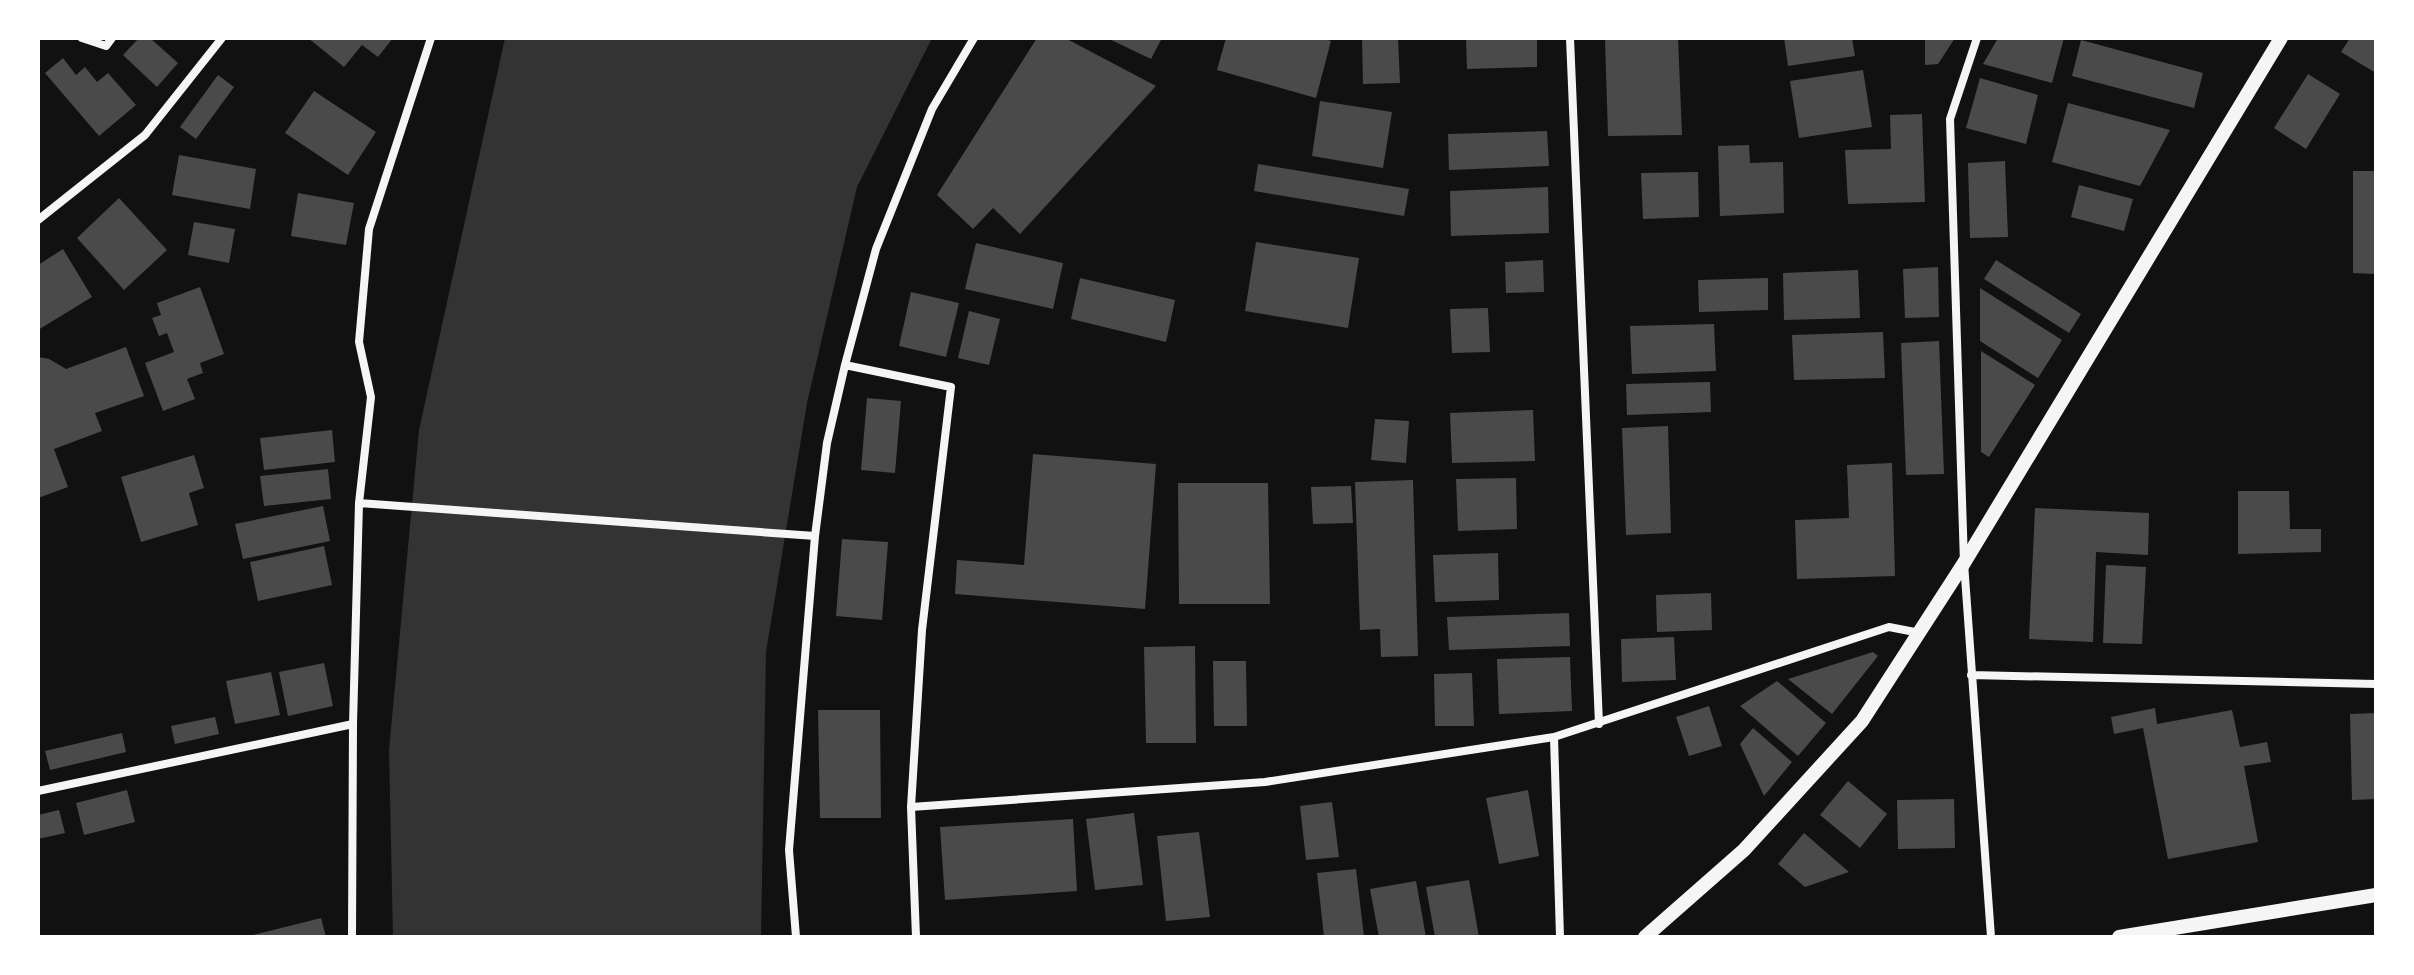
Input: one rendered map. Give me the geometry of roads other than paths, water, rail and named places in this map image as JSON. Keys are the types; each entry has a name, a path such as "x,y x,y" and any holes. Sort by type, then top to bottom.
{"street":[{"path":"82,38 106,46 112,38"},
{"path":"38,220 145,135 222,38"},
{"path":"352,937 353,724 359,503 371,397 359,342 369,229 431,38"},
{"path":"796,937 789,850 815,536 827,443 876,249 932,109 974,38"},
{"path":"1570,38 1599,724"},
{"path":"1977,38 1950,119 1964,563 1991,937"},
{"path":"1645,937 1744,850 1862,721 1964,563 2281,38"},
{"path":"845,365 951,387 922,630 911,807 916,937"},
{"path":"359,503 815,536"},
{"path":"911,807 1265,782 1554,737 1889,627 1921,633"},
{"path":"1971,675 2376,684"},
{"path":"38,791 353,724"},
{"path":"1554,737 1560,937"},
{"path":"2119,937 2376,895"}]}
